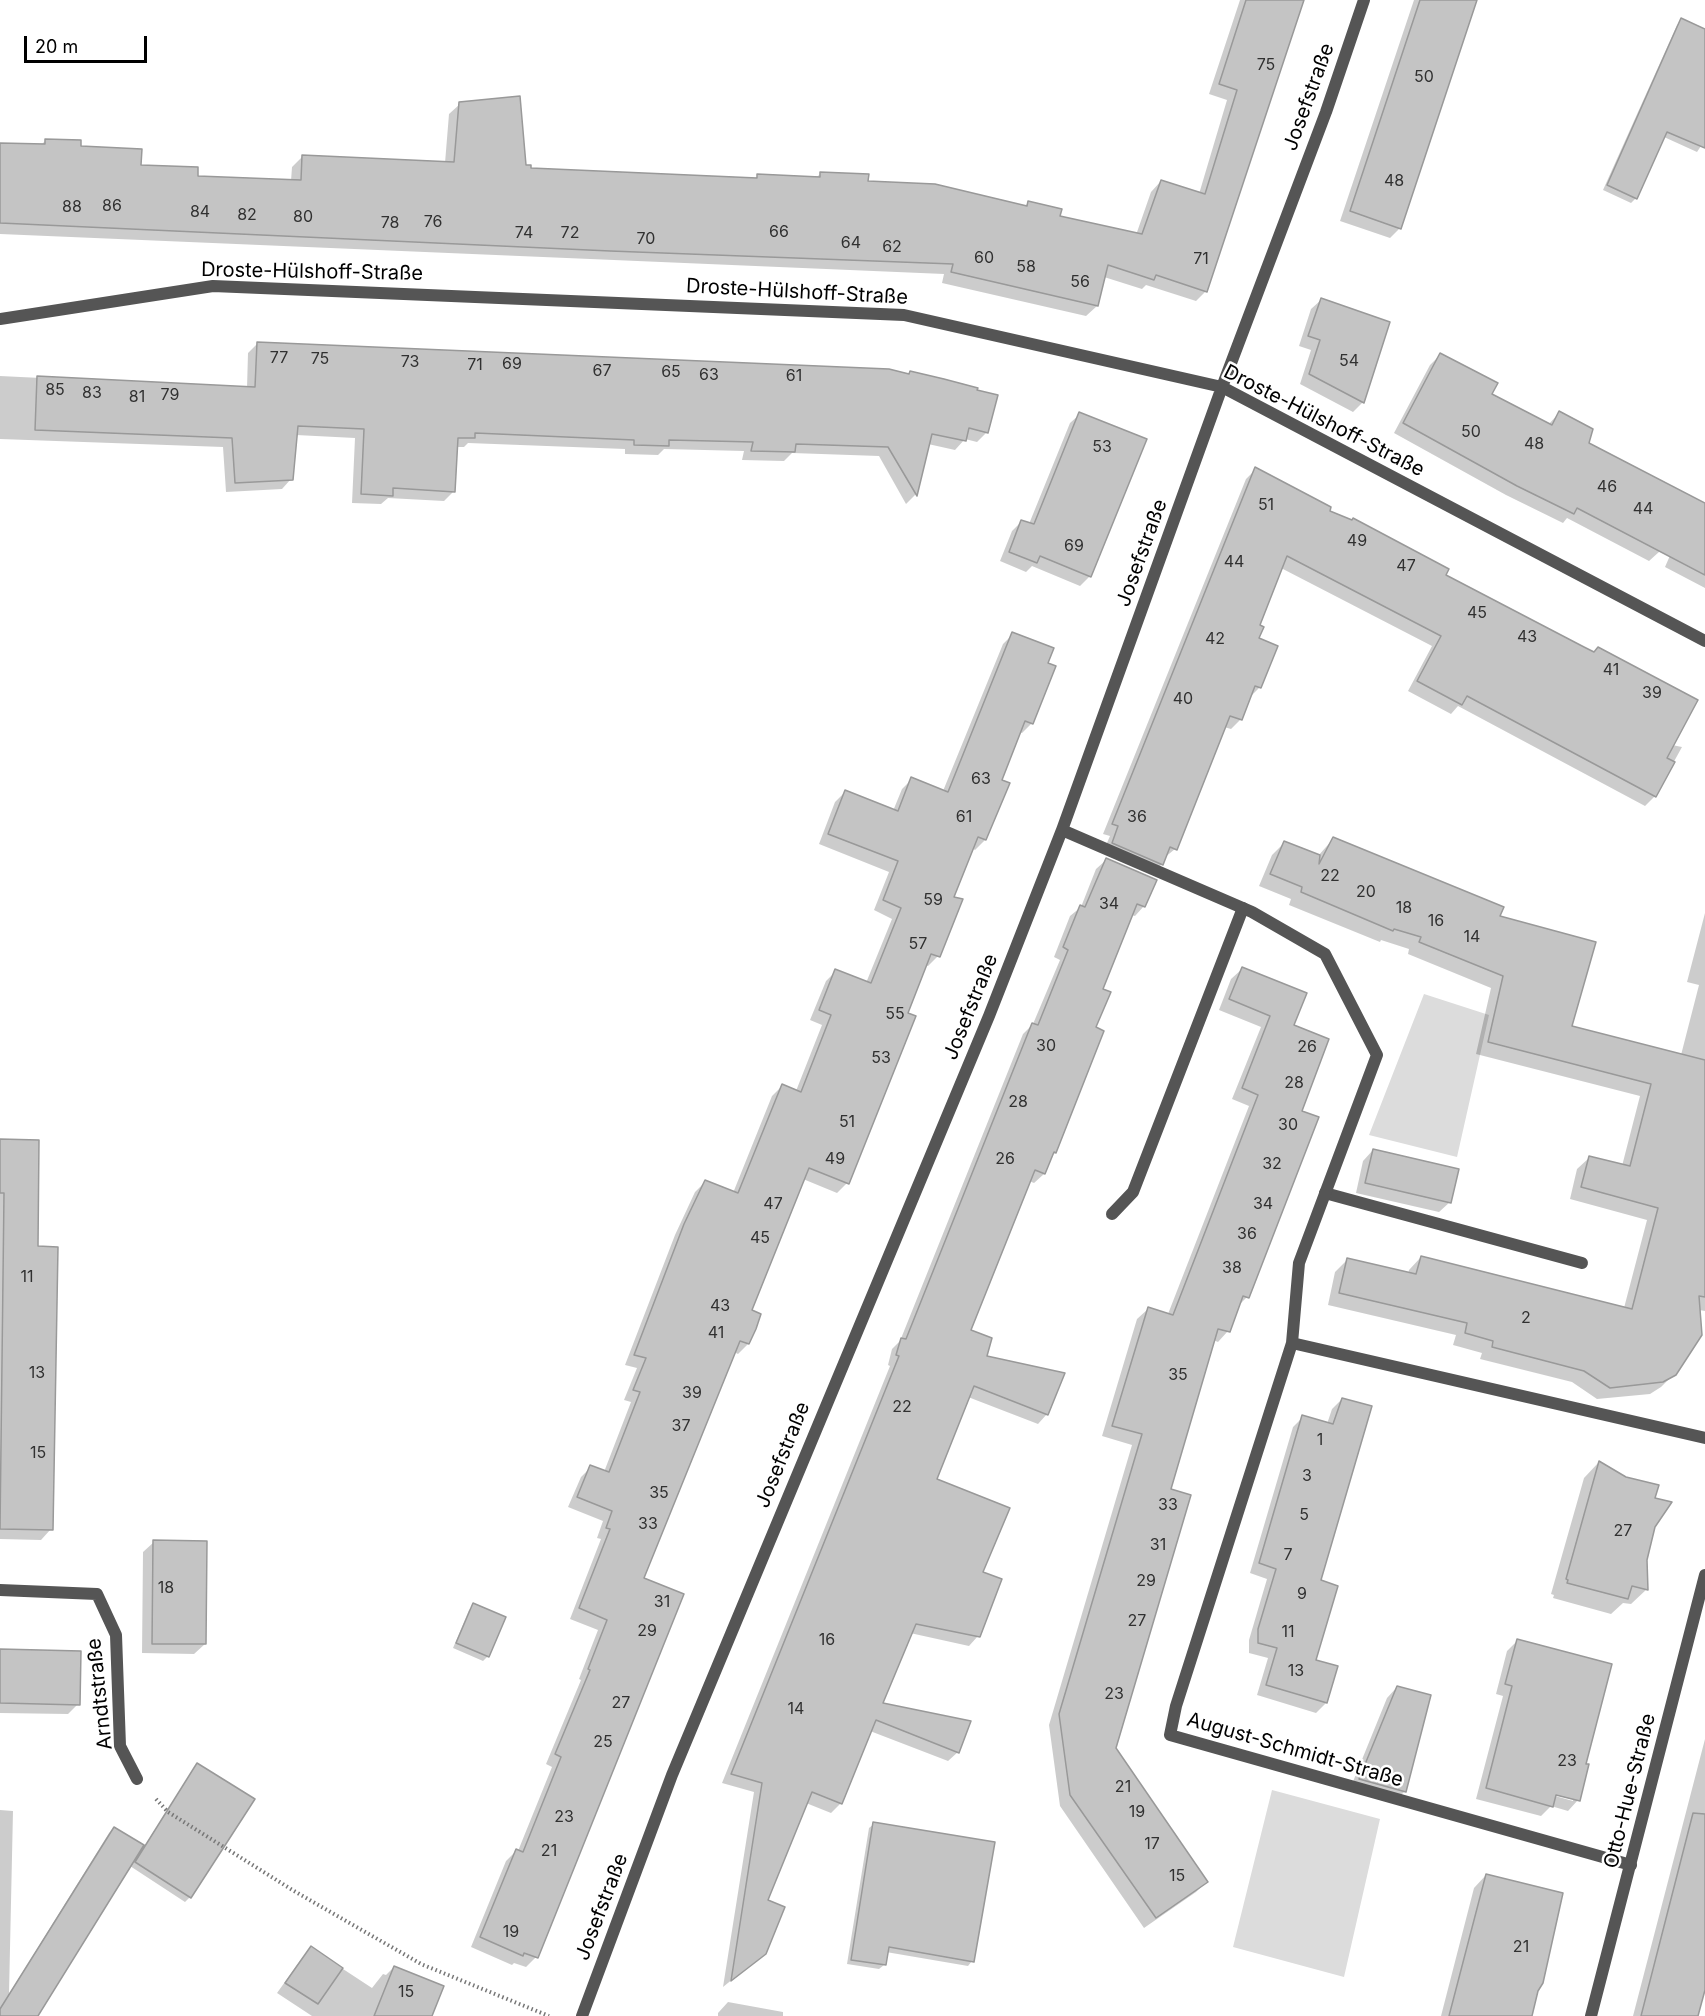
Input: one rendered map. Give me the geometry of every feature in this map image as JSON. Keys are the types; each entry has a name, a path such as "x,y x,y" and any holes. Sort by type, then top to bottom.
{"street":[{"name":"Josefstraße","path":"582,2016 672,1775 984,1027 1062,830 1222,387 1326,112 1364,0"},
{"name":"Droste-Hülshoff-Straße","path":"0,319 213,286 904,315 1222,387 1705,641"},
{"name":"August-Schmidt-Straße","path":"1062,830 1243,909 1325,954 1377,1055 1299,1263 1293,1343 1176,1706 1170,1735 1631,1865"},
{"path":"1112,1214 1133,1192 1243,909"},
{"path":"1325,1193 1582,1263"},
{"path":"1293,1343 1705,1438"},
{"name":"Otto-Hue-Straße","path":"1591,2016 1705,1575"},
{"name":"Arndtstraße","path":"0,1590 97,1594 116,1635 120,1746 137,1779"}],"path":[{"path":"137,1779 168,1812 294,1891 421,1964 549,2016"}],"shaded area":[{"path":"1424,994 1489,1015 1457,1157 1369,1135"},
{"path":"1272,1790 1380,1819 1344,1977 1233,1947"}],"building":[{"path":"1246,0 1304,0 1207,292 1156,275 1154,280 1108,265 1098,306 951,272 953,264 0,223 0,143 45,144 45,139 81,140 81,146 142,149 141,165 198,167 198,176 301,180 302,155 454,162 459,102 520,96 526,165 531,165 531,168 757,178 757,174 820,177 820,172 869,174 868,181 935,184 1027,206 1028,201 1062,209 1060,216 1142,234 1161,180 1205,194 1237,90 1219,84"},
{"path":"1420,0 1477,0 1401,229 1350,211"},
{"path":"1681,18 1705,29 1705,148 1667,132 1637,199 1607,185"},
{"path":"1321,298 1390,322 1364,403 1309,374 1320,340 1308,336"},
{"path":"257,342 889,369 944,379 998,395 988,433 969,428 966,441 932,434 917,496 888,447 796,444 795,452 751,451 753,442 669,440 669,446 634,445 634,440 475,433 475,438 458,438 455,492 393,488 393,496 361,494 364,429 298,426 293,480 235,483 232,438 35,430 37,376 255,387"},
{"path":"1440,353 1498,383 1492,394 1552,425 1559,411 1593,429 1589,443 1705,503 1705,575 1577,508 1574,514 1517,486 1403,423"},
{"path":"1079,412 1147,439 1091,577 1040,556 1037,563 1009,552 1021,520 1034,524"},
{"path":"1255,467 1331,507 1330,511 1352,520 1353,518 1449,569 1446,575 1594,652 1598,647 1698,700 1667,758 1675,762 1656,797 1467,696 1462,705 1417,681 1441,636 1287,556 1260,625 1264,627 1259,638 1278,646 1261,688 1255,686 1242,720 1230,716 1177,850 1170,847 1163,865 1112,843 1118,826 1112,824"},
{"path":"1012,632 1054,648 1048,663 1056,666 1033,724 1025,721 1002,780 1010,783 986,840 978,837 954,897 963,899 940,957 931,954 908,1013 916,1016 849,1184 809,1168 752,1310 761,1314 756,1329 749,1344 740,1341 644,1578 684,1594 538,1958 524,1953 523,1956 480,1937 516,1849 523,1852 561,1757 555,1754 590,1670 588,1669 607,1620 579,1608 610,1529 606,1528 612,1511 577,1497 590,1465 609,1472 640,1392 633,1390 646,1358 634,1355 684,1224 705,1180 738,1193 782,1084 801,1092 831,1015 819,1010 835,969 871,983 901,908 883,900 898,861 828,834 845,790 898,811 911,777 948,792"},
{"path":"1333,837 1504,907 1500,916 1596,942 1572,1026 1705,1060 1705,1297 1699,1296 1702,1335 1676,1375 1663,1382 1610,1388 1584,1371 1492,1347 1493,1341 1465,1333 1467,1323 1339,1293 1347,1258 1416,1274 1421,1256 1632,1309 1658,1208 1581,1187 1589,1156 1630,1166 1651,1084 1488,1042 1503,976 1419,942 1421,937 1394,929 1393,931 1301,892 1302,887 1270,874 1284,841 1320,855 1319,864"},
{"path":"1106,858 1157,880 1145,907 1137,904 1103,989 1111,992 1096,1027 1104,1031 1056,1153 1054,1152 1045,1174 1035,1170 971,1330 992,1338 987,1356 1065,1373 1048,1415 974,1386 937,1479 1010,1508 983,1572 1002,1579 980,1637 916,1624 883,1703 971,1721 959,1753 876,1720 842,1804 812,1792 768,1900 785,1907 766,1954 731,1981 762,1783 731,1774 899,1356 896,1355 901,1338 906,1339 1032,1023 1038,1025 1068,950 1063,947 1080,905 1085,907"},
{"path":"1242,967 1307,993 1294,1025 1329,1039 1302,1111 1319,1117 1249,1298 1243,1296 1230,1332 1218,1329 1171,1489 1191,1495 1116,1748 1208,1882 1156,1918 1070,1795 1059,1714 1142,1434 1112,1426 1148,1307 1173,1315 1258,1095 1242,1088 1270,1016 1229,999"},
{"path":"0,1139 39,1140 38,1246 58,1247 53,1530 0,1529 4,1193 0,1193"},
{"path":"1373,1149 1459,1169 1451,1203 1365,1183"},
{"path":"1342,1398 1372,1406 1321,1580 1338,1586 1316,1660 1338,1666 1327,1703 1266,1685 1277,1648 1258,1643 1258,1629 1276,1569 1259,1563 1302,1415 1333,1424"},
{"path":"1599,1461 1626,1477 1659,1485 1655,1498 1672,1502 1655,1527 1647,1560 1648,1590 1632,1586 1628,1599 1567,1583 1566,1579"},
{"path":"153,1540 207,1541 206,1644 152,1644"},
{"path":"473,1603 506,1617 489,1657 456,1643"},
{"path":"1517,1639 1612,1664 1586,1764 1589,1764 1580,1801 1556,1795 1553,1807 1486,1788 1512,1686 1505,1684"},
{"path":"0,1649 81,1651 80,1705 0,1703"},
{"path":"1397,1686 1431,1695 1406,1792 1359,1779"},
{"path":"197,1763 255,1799 191,1898 135,1862"},
{"path":"1693,1813 1705,1814 1705,1990 1698,2016 1641,2016"},
{"path":"873,1822 995,1842 974,1962 889,1947 886,1965 851,1960"},
{"path":"114,1827 144,1845 38,2016 0,2016 0,2009"},
{"path":"1486,1874 1563,1893 1543,1983 1538,1991 1532,2016 1449,2016"},
{"path":"311,1946 343,1968 318,2004 285,1983"},
{"path":"394,1966 444,1986 432,2016 374,2016"}]}
